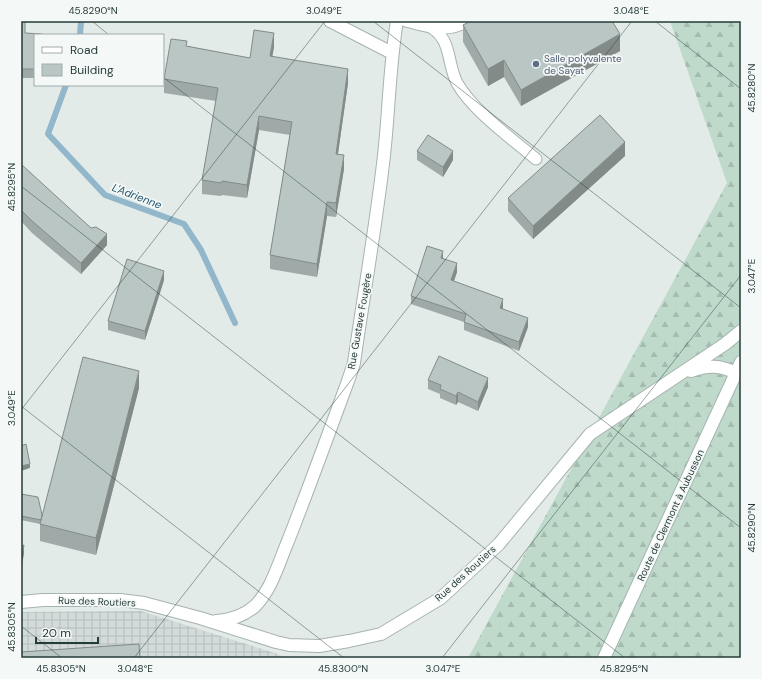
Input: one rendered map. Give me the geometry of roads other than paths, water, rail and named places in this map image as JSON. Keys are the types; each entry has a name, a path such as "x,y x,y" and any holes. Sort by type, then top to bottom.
{"street":[{"path":"330,21 392,53"},
{"name":"Rue Gustave Fougère","path":"213,622 231,619 251,610 268,587 309,489 354,363 379,198 387,125 392,53 397,21"},
{"path":"407,21 434,27 451,28 459,26 467,21"},
{"name":"Rue des Routiers","path":"21,602 43,600 120,600 144,603 213,622 276,642 295,646 319,646 381,634 441,598 499,544 590,434 725,344 741,331"},
{"name":"Rue des Routiers","path":"667,382 702,367 738,367"},
{"name":"Route de Clermont à Aubusson","path":"604,658 738,367"}],"lane":[{"path":"426,25 436,30 446,44 457,82 470,101 536,160"}],"waterway":[{"name":"L'Adrienne","path":"80,34 81,21"},
{"name":"L'Adrienne","path":"66,86 48,134 105,195 184,224 201,250 235,323"}],"place":[{"name":"Salle polyvalente de Sayat","path":"536,64"}]}
